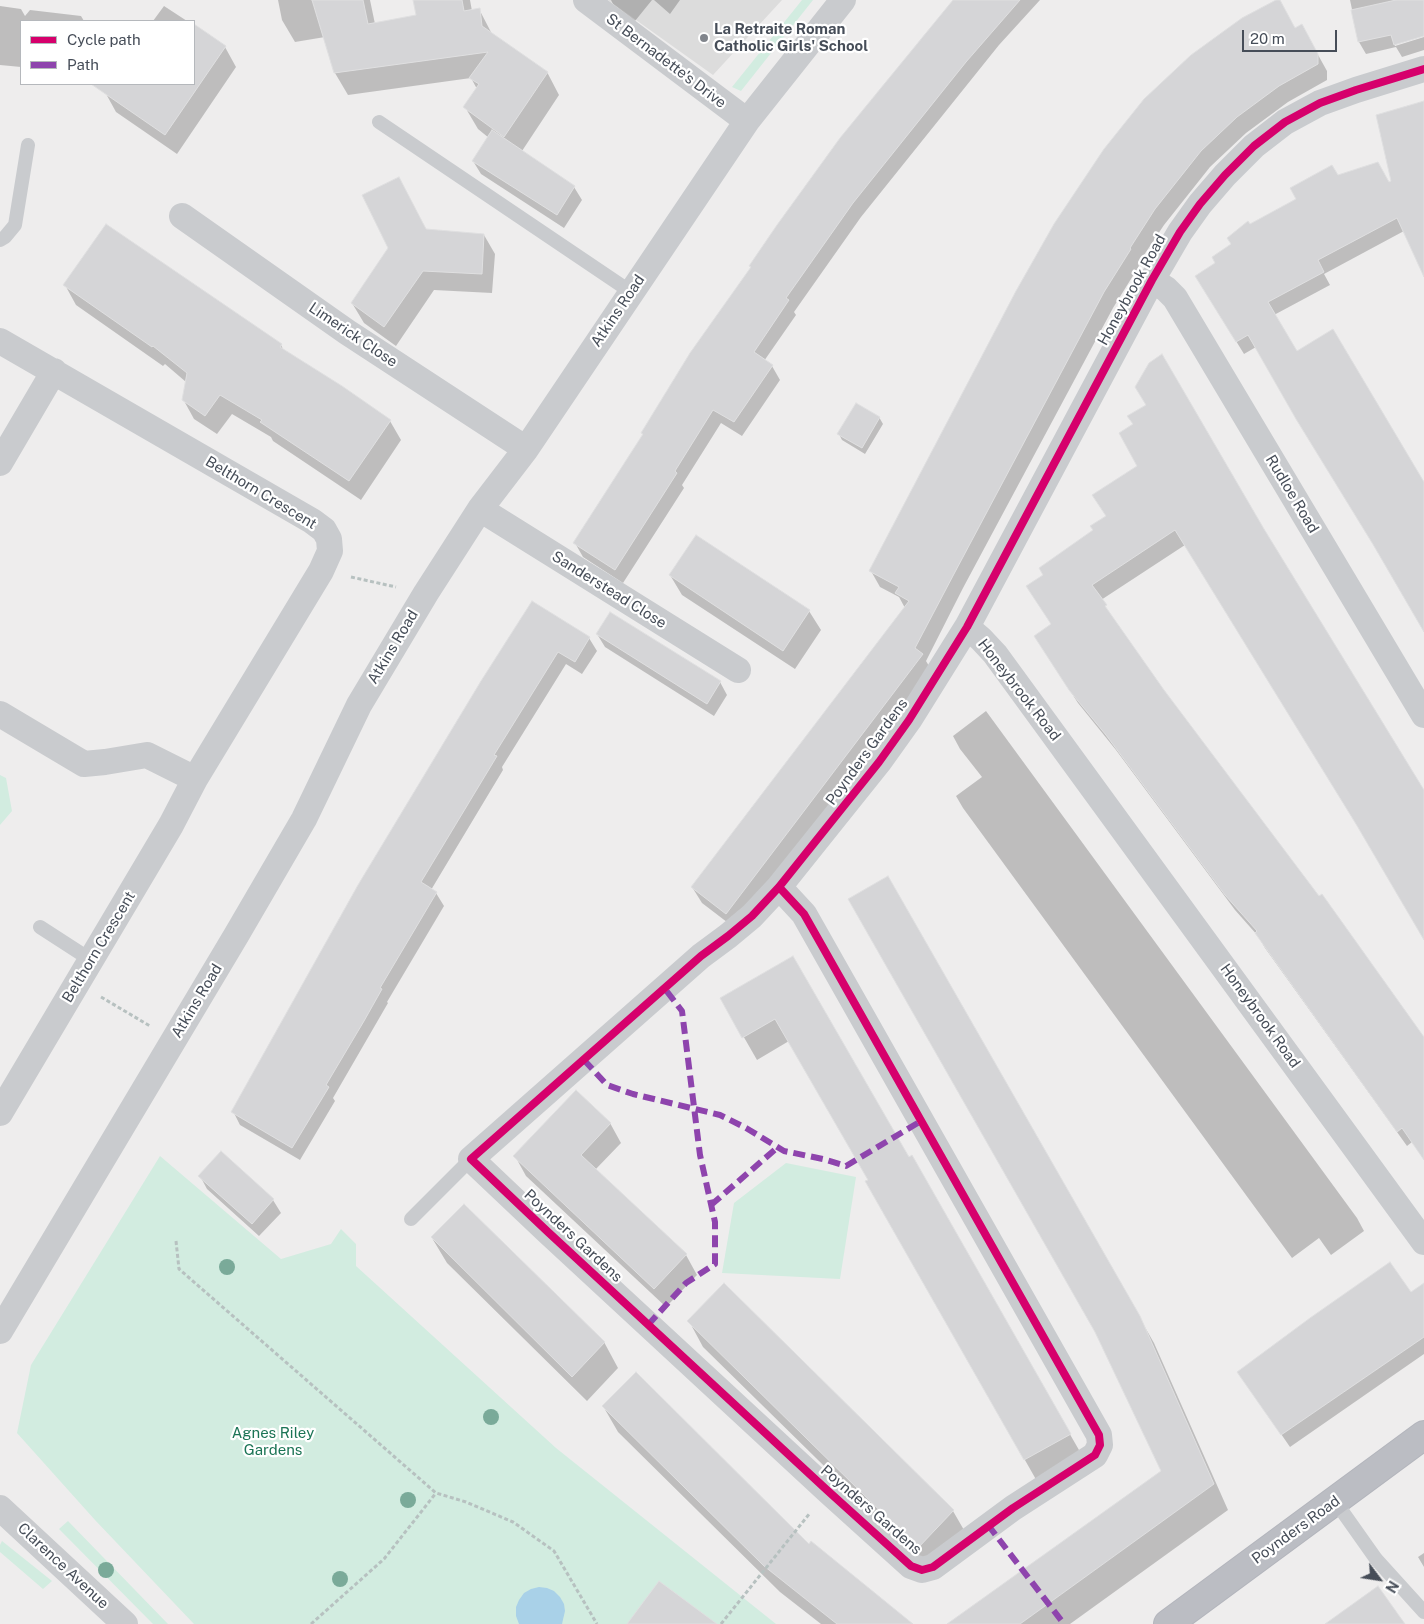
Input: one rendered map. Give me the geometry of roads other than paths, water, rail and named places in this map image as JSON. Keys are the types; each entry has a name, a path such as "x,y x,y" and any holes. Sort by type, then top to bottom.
{"highway":[{"name":"Poynders Road","path":"1168,1624 1424,1435"}],"street":[{"name":"St Bernadette's Drive","path":"586,0 747,121"},
{"name":"Atkins Road","path":"0,1331 299,827 359,705 426,593 480,509 526,449 747,121 843,0"},
{"name":"Honeybrook Road","path":"1424,69 1320,103 1285,122 1262,140 1225,176 1200,204 1180,232 1152,280 967,627 995,654 1424,1242"},
{"name":"Limerick Close","path":"182,216 347,332 526,449"},
{"name":"Rudloe Road","path":"1152,280 1166,289 1175,298 1424,715"},
{"name":"Belthorn Crescent","path":"0,341 312,521 324,530 329,539 330,551 321,571 195,779 171,825 0,1113"},
{"path":"0,463 54,371"},
{"name":"Sanderstead Close","path":"480,509 738,670"},
{"name":"Poynders Gardens","path":"779,887 804,914 1099,1435 1100,1446 1095,1455 1012,1508 933,1567 922,1570 911,1566 828,1491 471,1159 701,956 746,921 779,887 879,762 909,720 967,627"},
{"path":"0,714 84,764 147,755 195,779"},
{"name":"Clarence Avenue","path":"0,1508 125,1624"}],"lane":[{"path":"379,122 631,292"},
{"path":"0,240 15,225 28,145"},
{"path":"40,927 91,960"},
{"path":"411,1219 471,1159"},
{"path":"1335,1501 1376,1559 1424,1612"}],"water":[{"path":"539,1587 554,1591 560,1597 565,1611 562,1624 519,1624 516,1616 516,1607 519,1600 524,1593"}],"place":[{"name":"La Retraite Roman Catholic Girls' School","path":"704,38"}],"park label":[{"name":"Agnes Riley Gardens","path":"273,1442"}]}
